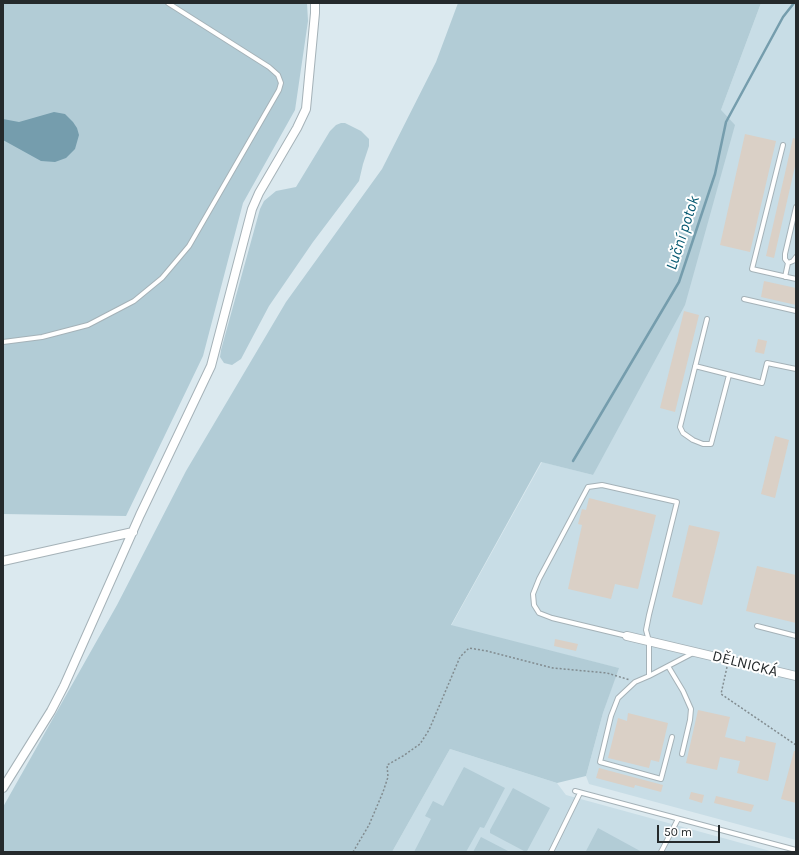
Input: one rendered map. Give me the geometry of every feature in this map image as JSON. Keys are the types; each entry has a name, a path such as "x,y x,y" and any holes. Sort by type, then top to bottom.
{"street":[{"path":"3,788 51,711 64,686 132,532 211,366 252,209 259,193 297,128 306,109 316,13 315,3"},
{"path":"3,560 132,532"},
{"name":"DĚLNICKÁ","path":"627,636 796,676"}],"lane":[{"path":"3,342 42,337 88,326 134,301 162,278 189,246 279,90 281,83 278,75 269,67 168,3"},
{"path":"783,145 752,269 796,279"},
{"path":"785,277 788,263 784,254 796,207"},
{"path":"788,263 793,261 796,257"},
{"path":"744,299 796,311"},
{"path":"707,319 680,427 683,433 693,440 703,444 711,444 729,375"},
{"path":"695,366 762,383 767,363 796,369"},
{"path":"627,636 552,618 540,613 534,606 533,594 539,579 588,487 602,484 677,502 646,630 650,641 649,676"},
{"path":"757,626 796,636"},
{"name":"DĚLNICKÁ","path":"672,737 661,778 600,762 611,716 618,698 635,682 694,652"},
{"path":"668,666 683,691 690,709 690,720 682,754"},
{"path":"551,852 578,792 796,850"},
{"path":"662,852 678,819"}],"path":[{"path":"353,852 369,825 383,792 388,777 387,765 420,744 429,730 460,657 469,648 487,651 553,668 607,673 635,682"},
{"path":"729,660 721,694 796,745"}],"shaded area":[{"path":"3,3 307,3 308,21 295,110 243,203 203,356 126,516 3,514"},
{"path":"458,3 761,3 721,110 735,125 685,305 593,475 541,462 451,625 619,668 603,713 586,776 557,783 450,749 392,852 3,852 3,807 117,605 186,471 286,302 382,169 436,62"},
{"path":"761,3 796,3 796,840 589,784 586,776 603,713 618,668 451,626 542,462 593,475 721,110"},
{"path":"54,112 65,114 77,128 79,135 75,149 66,158 55,162 41,161 3,140 3,119 19,122"},
{"path":"345,123 361,131 369,139 369,146 359,181 313,242 269,306 241,359 232,365 224,363 220,357 221,350 260,209 264,201 276,191 296,187 330,131 336,125"},
{"path":"450,749 557,783 566,795 774,852 392,852"},
{"path":"464,767 505,788 484,828 480,827 466,852 414,852 431,819 425,816 433,801 443,806"},
{"path":"513,788 550,808 527,851 524,851 490,833 490,830"},
{"path":"598,828 642,852 586,851"},
{"path":"481,837 510,852 473,852"}],"building":[{"path":"745,134 776,141 750,252 720,245"},
{"path":"793,138 796,139 796,162 774,258 766,256"},
{"path":"764,281 796,288 796,305 761,297"},
{"path":"684,311 699,315 675,412 660,408"},
{"path":"758,339 767,341 764,354 755,352"},
{"path":"775,436 789,440 775,498 761,494"},
{"path":"589,498 656,515 638,589 615,584 611,599 568,589 582,525 578,524 582,509 586,510"},
{"path":"689,525 720,532 702,605 672,597"},
{"path":"757,566 796,575 796,623 746,611"},
{"path":"555,639 578,644 576,651 554,646"},
{"path":"698,710 730,717 725,737 745,742 746,736 776,743 768,781 737,773 740,761 720,757 717,770 686,763"},
{"path":"628,713 668,723 659,762 651,760 649,768 608,758 618,718 627,721"},
{"path":"794,751 796,751 796,803 781,799"},
{"path":"599,768 663,785 661,792 635,785 634,788 596,778"},
{"path":"691,792 704,795 702,803 689,799"},
{"path":"716,796 754,805 751,812 714,803"}],"waterway":[{"name":"Luční potok","path":"573,461 679,282 715,174 726,122 783,17 794,3"}]}
